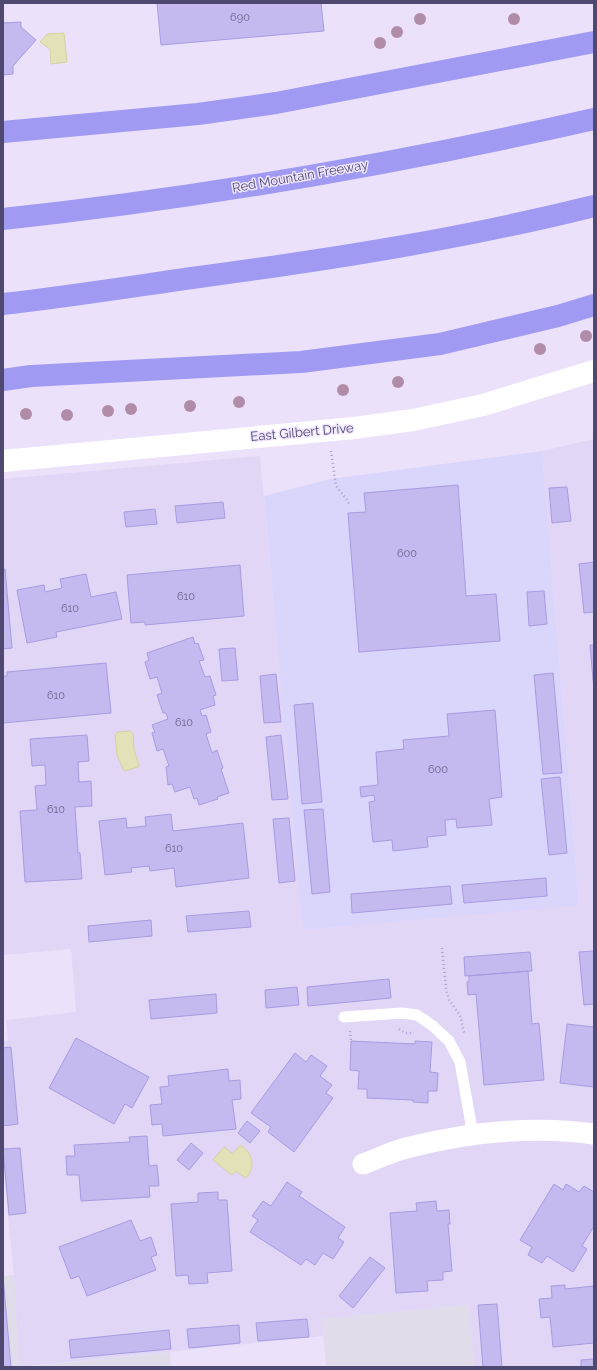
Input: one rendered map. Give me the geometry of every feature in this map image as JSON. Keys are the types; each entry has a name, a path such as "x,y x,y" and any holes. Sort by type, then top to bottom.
{"highway":[{"path":"3,132 198,114 276,103 594,42"},
{"name":"Red Mountain Freeway","path":"3,219 189,195 334,171 481,143 594,119"},
{"path":"3,304 372,252 556,216 594,206"},
{"path":"3,380 31,376 316,360 440,344 558,316 594,305"}],"street":[{"name":"East Gilbert Drive","path":"3,461 354,428 413,420 483,405 594,371"},
{"path":"363,1164 405,1149 494,1132 544,1130 594,1134"}],"lane":[{"path":"344,1017 402,1013 417,1015 433,1026 449,1042 460,1062 473,1135"}],"path":[{"path":"331,450 336,486 348,501 348,504"},
{"path":"442,948 446,988 450,1000 460,1015 466,1039"},
{"path":"350,1028 351,1040"},
{"path":"397,1028 405,1033 420,1033"}],"shaded area":[{"path":"64,33 67,62 51,64 50,49 40,42 47,34"},
{"path":"594,439 594,1367 474,1367 468,1305 323,1319 324,1336 19,1367 14,1275 3,1166 3,1041 8,1041 6,1020 76,1012 71,949 3,955 3,479 260,456 304,930 579,904 542,451"},
{"path":"542,451 579,905 303,930 264,496 330,479"},
{"path":"130,731 133,734 134,750 139,765 138,767 124,771 117,755 115,735 118,732"},
{"path":"240,1145 248,1152 252,1160 251,1169 246,1178 236,1171 232,1175 213,1160 224,1147 233,1154"},
{"path":"14,1275 19,1367 3,1367 3,1276"},
{"path":"468,1305 474,1367 326,1367 322,1319"},
{"path":"170,1352 171,1367 24,1367"}],"building":[{"path":"157,3 321,3 324,31 161,45"},
{"path":"21,22 21,27 36,40 13,66 13,74 3,75 3,23"},
{"path":"458,485 466,596 496,594 500,641 359,652 348,513 366,512 364,493"},
{"path":"567,487 571,521 552,523 549,488"},
{"path":"223,502 225,518 177,523 175,506"},
{"path":"155,509 157,524 126,527 124,512"},
{"path":"594,562 594,612 584,613 579,564"},
{"path":"240,565 244,616 145,625 145,622 131,623 127,575"},
{"path":"3,569 5,569 12,648 3,649"},
{"path":"86,574 91,597 116,592 122,619 56,632 57,637 27,643 17,590 44,585 45,592 62,588 60,579"},
{"path":"544,591 547,624 529,626 527,592"},
{"path":"193,637 195,644 198,643 204,660 199,661 205,677 210,676 216,695 213,696 215,705 200,710 202,716 206,715 211,732 206,734 212,753 217,750 223,768 221,769 229,793 217,797 218,799 199,805 197,798 194,799 190,787 175,792 172,784 168,785 166,767 169,766 163,749 157,751 152,733 155,732 152,725 168,719 166,713 163,713 157,695 162,693 157,677 150,679 145,662 149,660 147,653"},
{"path":"590,645 594,645 594,691"},
{"path":"235,648 238,680 222,681 219,649"},
{"path":"106,663 111,713 3,723 3,676 7,676 7,672"},
{"path":"553,673 562,773 543,774 534,675"},
{"path":"276,674 281,722 264,723 260,676"},
{"path":"313,703 322,802 302,804 294,705"},
{"path":"495,710 502,797 489,799 492,825 457,828 456,819 445,820 446,835 427,837 428,847 393,851 392,840 373,842 369,802 375,801 374,795 361,797 360,787 378,785 376,752 404,749 403,740 449,736 447,714"},
{"path":"87,735 89,761 78,762 79,782 91,781 92,806 75,807 78,853 80,853 82,879 25,882 20,811 37,810 35,786 46,785 45,765 32,766 30,739"},
{"path":"281,735 288,799 272,800 266,737"},
{"path":"560,777 567,853 549,855 541,779"},
{"path":"323,809 330,892 312,894 304,810"},
{"path":"171,814 173,831 243,823 249,878 176,887 174,868 150,871 149,866 131,868 132,872 105,875 99,821 126,818 127,828 146,826 145,817"},
{"path":"289,818 295,881 279,883 273,819"},
{"path":"546,878 547,896 464,903 462,885"},
{"path":"450,886 452,904 352,913 351,894"},
{"path":"249,911 251,927 188,932 186,916"},
{"path":"151,920 152,936 89,942 88,926"},
{"path":"594,951 594,1004 584,1005 579,952"},
{"path":"530,952 532,971 465,976 464,957"},
{"path":"528,971 532,1024 539,1023 544,1080 484,1085 476,994 468,995 467,982 469,982 469,976"},
{"path":"389,979 391,998 308,1006 307,987"},
{"path":"297,987 299,1005 266,1008 265,990"},
{"path":"216,994 217,1013 151,1019 149,1000"},
{"path":"567,1024 594,1027 594,1087 560,1083"},
{"path":"76,1038 149,1077 132,1108 125,1104 114,1124 49,1088"},
{"path":"351,1041 415,1044 415,1041 432,1042 430,1072 438,1073 437,1091 428,1091 428,1103 413,1102 413,1100 367,1098 367,1089 358,1089 359,1071 350,1070"},
{"path":"11,1047 18,1124 3,1126 3,1048"},
{"path":"295,1053 306,1062 311,1055 327,1066 320,1076 332,1085 326,1093 333,1098 294,1152 268,1132 271,1127 251,1113"},
{"path":"228,1069 229,1081 240,1080 241,1099 232,1100 236,1129 163,1136 162,1124 152,1125 150,1105 162,1104 160,1087 169,1086 168,1076"},
{"path":"247,1121 260,1131 250,1143 238,1133"},
{"path":"147,1136 149,1166 157,1165 159,1186 149,1186 150,1197 81,1201 79,1175 67,1175 66,1156 75,1156 74,1145 130,1142 129,1137"},
{"path":"191,1143 203,1153 189,1170 177,1160"},
{"path":"20,1148 26,1213 9,1215 3,1149"},
{"path":"287,1182 302,1192 299,1196 345,1227 338,1238 344,1242 333,1259 323,1253 315,1265 306,1259 301,1265 250,1232 258,1220 252,1216 263,1201 271,1206"},
{"path":"554,1184 563,1190 566,1184 579,1192 584,1186 594,1192 594,1226 582,1246 587,1249 573,1272 547,1256 542,1263 528,1255 532,1247 520,1240"},
{"path":"218,1192 218,1200 227,1200 232,1271 207,1273 208,1283 189,1284 188,1275 176,1276 171,1204 198,1202 198,1193"},
{"path":"436,1201 437,1211 449,1210 450,1224 448,1224 452,1271 443,1272 443,1280 427,1281 428,1291 396,1293 390,1213 417,1211 416,1203"},
{"path":"131,1220 140,1241 151,1237 157,1255 151,1257 156,1270 87,1296 79,1276 71,1279 59,1247"},
{"path":"370,1257 385,1268 353,1308 339,1296"},
{"path":"3,1277 11,1367 3,1367"},
{"path":"565,1285 565,1289 594,1286 594,1343 553,1347 550,1317 541,1318 539,1299 552,1298 551,1286"},
{"path":"497,1304 502,1367 483,1367 478,1305"},
{"path":"307,1319 309,1337 258,1341 256,1323"},
{"path":"239,1325 240,1343 189,1348 187,1329"},
{"path":"169,1330 171,1349 71,1358 69,1340"},
{"path":"594,1359 594,1367 581,1367 581,1360"}]}
